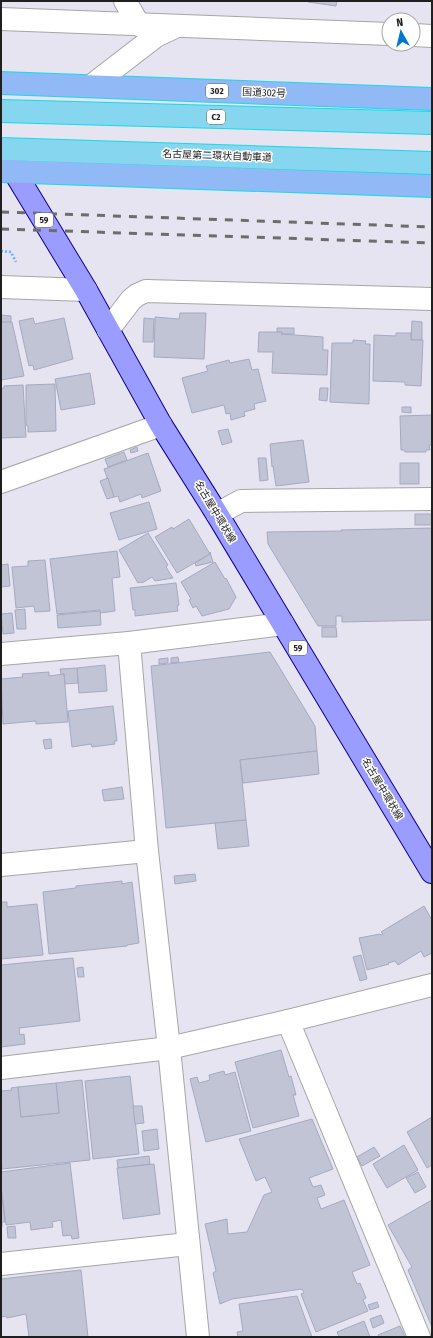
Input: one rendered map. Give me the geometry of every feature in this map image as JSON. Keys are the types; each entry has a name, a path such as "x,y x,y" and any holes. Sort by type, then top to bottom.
{"highway":[{"name":"国道302号","path":"1,83 432,99"},
{"name":"C2","path":"1,110 432,123"},
{"name":"名古屋第二環状自動車道","path":"1,150 432,163"},
{"path":"8,171 432,186"}],"main road":[{"name":"名古屋中環状線","path":"1,150 8,171 86,290 161,425 217,514 432,872"}],"street":[{"path":"126,1 139,25"},
{"path":"1,19 175,27 381,34"},
{"path":"91,86 156,36 175,27"},
{"path":"421,35 432,36"},
{"path":"1,288 86,290"},
{"path":"108,330 131,300 137,295 146,291 432,299"},
{"path":"1,482 161,425"},
{"path":"217,514 241,501 432,499"},
{"path":"1,654 129,642 283,624"},
{"path":"129,642 147,851 169,1048 198,1337"},
{"path":"1,865 147,851"},
{"path":"1,1068 169,1048 288,1021 432,985"},
{"path":"288,1021 419,1337"},
{"path":"1,1264 188,1244"}],"building":[{"path":"308,1 337,1 336,6"},
{"path":"180,313 206,313 204,359 154,357 155,317 179,319"},
{"path":"1,315 11,316 11,323 1,322"},
{"path":"33,318 35,324 64,318 73,359 34,370 33,365 29,366 19,321"},
{"path":"144,318 154,319 153,342 143,342"},
{"path":"412,321 422,322 422,340 411,340"},
{"path":"1,322 12,322 24,376 1,380"},
{"path":"277,328 294,328 294,334 281,334 282,332 277,332"},
{"path":"259,332 282,332 281,334 323,337 323,350 328,350 327,375 272,373 273,352 258,352"},
{"path":"396,333 411,333 411,340 423,340 421,386 405,385 405,382 373,381 374,335 396,336"},
{"path":"353,340 366,341 365,344 370,344 369,404 330,402 332,343 353,343"},
{"path":"249,359 252,370 258,369 266,401 254,404 255,409 244,412 245,416 231,420 230,413 226,414 224,405 192,413 182,378 208,371 206,366 229,360 230,363"},
{"path":"90,373 95,404 61,410 55,379"},
{"path":"55,384 56,431 28,432 28,426 26,425 26,385"},
{"path":"23,385 26,437 1,438 1,389 4,388 4,386"},
{"path":"320,388 328,388 327,401 319,400"},
{"path":"402,407 411,407 411,413 402,412"},
{"path":"432,415 432,445 429,445 430,450 426,450 426,452 405,452 404,450 401,450 400,416"},
{"path":"228,429 232,442 222,445 218,431"},
{"path":"303,440 309,482 276,486 273,466 272,467 270,444"},
{"path":"137,447 138,451 131,453 130,450"},
{"path":"124,452 127,460 108,467 105,459"},
{"path":"148,453 161,491 142,498 141,494 120,502 118,496 114,497 104,469"},
{"path":"258,458 266,458 268,480 260,481"},
{"path":"400,463 419,463 419,484 400,484"},
{"path":"108,478 114,497 107,499 100,481"},
{"path":"149,502 157,529 119,540 110,513"},
{"path":"415,514 432,514 432,525 415,525"},
{"path":"189,519 210,554 177,573 155,537 172,527 173,529"},
{"path":"432,528 432,620 342,622 342,616 336,616 336,626 318,626 268,544 267,532 342,531 341,530"},
{"path":"148,533 168,565 166,567 173,578 155,581 152,577 142,583 138,583 119,550"},
{"path":"117,551 120,577 112,578 115,611 100,613 100,610 57,614 50,559"},
{"path":"210,552 213,562 196,566 195,563 210,554"},
{"path":"45,560 50,611 35,612 34,606 16,608 12,567 28,566 28,561"},
{"path":"215,562 225,579 226,578 236,597 229,609 202,616 196,606 193,608 189,600 191,599 181,582"},
{"path":"8,564 10,586 1,587 1,565"},
{"path":"176,583 179,605 177,606 178,611 135,616 130,588"},
{"path":"25,609 26,629 17,629 15,610"},
{"path":"100,611 101,625 58,628 57,615"},
{"path":"12,613 14,633 3,634 1,614"},
{"path":"322,627 336,627 337,637 322,637"},
{"path":"270,652 315,726 317,751 240,760 246,820 166,828 151,666"},
{"path":"178,657 179,662 171,663 171,658"},
{"path":"168,658 168,663 159,664 159,659"},
{"path":"105,665 107,691 79,693 77,668"},
{"path":"77,668 78,683 65,684 64,674 61,674 60,669"},
{"path":"49,672 49,676 64,674 68,722 36,724 36,721 3,724 1,679 23,677 22,674"},
{"path":"113,706 117,741 114,741 115,744 92,747 91,744 72,747 68,711"},
{"path":"51,739 52,748 45,749 43,740"},
{"path":"317,751 319,774 243,783 240,760"},
{"path":"122,787 124,799 104,801 102,790"},
{"path":"246,820 249,846 218,849 215,823"},
{"path":"195,874 196,881 175,884 174,876"},
{"path":"122,881 122,884 132,882 139,943 127,946 49,954 43,892 76,888 76,886"},
{"path":"1,902 7,902 7,907 37,904 43,955 1,959"},
{"path":"424,906 432,920 432,953 424,957 421,951 398,965 395,961 367,970 359,938 381,935 383,934 381,932"},
{"path":"361,955 367,979 360,981 353,957"},
{"path":"73,958 80,1021 19,1028 20,1035 24,1034 25,1044 1,1047 1,965"},
{"path":"83,967 84,977 78,977 77,968"},
{"path":"281,1050 289,1077 291,1076 296,1095 293,1095 299,1116 253,1128 235,1062"},
{"path":"224,1071 225,1075 235,1072 251,1131 206,1142 190,1079 197,1077 199,1083 210,1080 209,1075"},
{"path":"130,1076 139,1154 93,1159 85,1081"},
{"path":"82,1080 90,1160 2,1169 1,1091 12,1090 11,1088 18,1087 21,1117 59,1113 56,1083"},
{"path":"56,1083 59,1113 21,1117 18,1087"},
{"path":"133,1106 142,1106 144,1123 135,1124"},
{"path":"432,1117 432,1165 427,1168 407,1132"},
{"path":"312,1119 333,1169 309,1178 313,1187 321,1185 325,1195 317,1198 321,1209 344,1200 370,1265 352,1272 357,1284 360,1283 366,1298 363,1300 368,1311 316,1332 301,1294 304,1293 302,1289 232,1299 220,1304 213,1273 216,1271 205,1224 227,1219 228,1234 247,1232 264,1195 272,1192 265,1177 256,1181 239,1139"},
{"path":"157,1129 159,1149 144,1151 142,1131"},
{"path":"404,1145 418,1170 387,1188 373,1164"},
{"path":"374,1147 380,1156 362,1166 357,1157"},
{"path":"149,1156 150,1164 118,1168 117,1160"},
{"path":"70,1163 79,1238 72,1239 71,1235 63,1236 61,1220 52,1222 53,1227 31,1230 30,1222 6,1225 1,1186 1,1172"},
{"path":"154,1164 160,1214 123,1219 117,1168"},
{"path":"418,1172 426,1187 415,1193 406,1178"},
{"path":"1,1189 5,1222 2,1222 2,1227 1,1227"},
{"path":"432,1200 432,1327 408,1270 412,1267 388,1225"},
{"path":"15,1226 16,1238 8,1238 7,1227"},
{"path":"81,1270 88,1337 29,1337 26,1314 7,1318 6,1316 1,1317 1,1279"},
{"path":"297,1296 312,1337 238,1337 237,1332 243,1331 239,1304"},
{"path":"377,1302 379,1307 370,1310 368,1305"},
{"path":"381,1315 384,1323 373,1328 370,1319"},
{"path":"364,1321 370,1337 339,1337 337,1332"},
{"path":"400,1326 405,1337 379,1337 378,1335"}],"railway":[{"path":"1,212 432,227"},
{"path":"1,229 432,243"}]}
